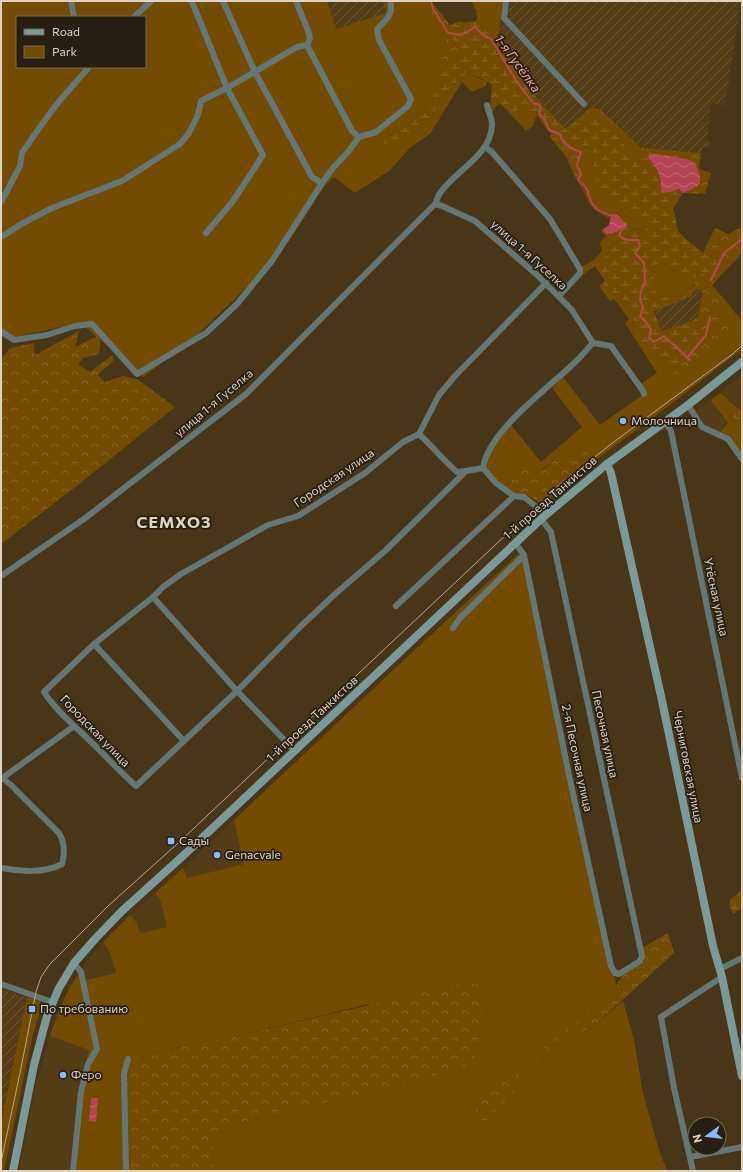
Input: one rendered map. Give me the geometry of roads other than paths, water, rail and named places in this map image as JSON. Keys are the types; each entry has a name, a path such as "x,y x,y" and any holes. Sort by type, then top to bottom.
{"main road":[{"name":"1-й проезд Танкистов","path":"13,1171 34,1065 41,1035 52,1002 74,963 95,939 543,517 607,464 688,405 742,362"},
{"name":"Черниговская улица","path":"607,464 612,473 618,500 742,1076"}],"street":[{"path":"71,1 74,16"},
{"path":"135,16 151,1"},
{"path":"191,1 227,88 263,155 233,201 206,233"},
{"path":"223,1 255,72 312,177 322,184"},
{"path":"296,1 309,33 310,39 308,46 352,130 359,137"},
{"path":"1,331 14,340 47,335 75,326 92,324 137,374 206,333 237,304 272,261 333,168 348,152 359,137 376,132 408,106 411,99 379,40 377,29 390,15 392,8 390,1"},
{"path":"506,1 504,18 584,104"},
{"path":"1,237 23,223 52,208 122,181 180,144 189,133 198,115 201,101 227,88 297,47 308,46"},
{"path":"1,202 20,166 22,154 35,134 56,105 88,68"},
{"name":"улица 1-я Гуселка","path":"1,576 84,519 246,394 428,209 435,204 441,192 485,147 492,127 492,120 487,106"},
{"name":"улица 1-я Гуселка","path":"485,147 492,152 550,219 580,270 580,273 559,296"},
{"name":"улица 1-я Гуселка","path":"435,204 475,221 546,283 572,310 593,343"},
{"path":"546,283 439,395 419,434 457,472 466,472 483,468 492,444 509,423 574,364 593,343 611,346 644,394"},
{"path":"688,405 702,427 728,440 742,459"},
{"name":"Утёсная улица","path":"665,421 671,431 742,778"},
{"name":"Городская улица","path":"419,434 403,442 365,473 298,516 268,525 181,574 163,587 154,598 94,644 44,692 74,726 136,786 237,691 300,627 386,550 466,472"},
{"name":"Песочная улица","path":"483,468 496,483 514,496 524,498 538,508 551,532 642,956 640,961 619,974"},
{"path":"396,606 514,496"},
{"name":"2-я Песочная улица","path":"516,544 524,555 569,775 611,966 615,973 619,974"},
{"path":"453,628 460,618 524,555"},
{"path":"154,598 237,691 295,751"},
{"path":"94,644 184,741"},
{"path":"1,868 36,871 54,868 62,864 64,857 63,841 60,833 11,785 2,779 74,726"},
{"path":"693,1171 674,1088 661,1017 742,958"},
{"path":"73,1171 81,1092 88,1064 97,1049 81,972 74,963"},
{"path":"1,984 52,1002"},
{"path":"126,1171 124,1074 128,1059"},
{"path":"690,1157 742,1147"}],"water":[{"path":"649,153 687,159 695,163 700,176 700,184 683,193 679,189 661,193 659,174 655,166 648,158"},
{"path":"611,214 617,215 628,225 625,229 607,234 602,230 609,225"},
{"path":"91,1098 98,1098 96,1122 89,1121"}],"waterway":[{"name":"1-я Гусёлка","path":"431,1 433,9 448,33 462,35 475,27 483,35 491,39 517,82 534,104 538,104 541,108 539,114 545,120 549,130 560,134 561,138 568,146 581,152 577,165 581,174 578,180 587,190 592,204 603,213 612,216"},
{"name":"1-я Гусёлка","path":"624,226 619,235 625,239 638,240 640,246 635,253 644,263 645,282 641,291 640,299 643,307 640,316 651,329 649,338 654,342 664,336 690,360"},
{"path":"711,280 724,253 742,239"},
{"path":"687,358 706,335 710,317"}],"tram line":[{"path":"1,1162 36,992 41,977 50,964 108,906 176,845 558,486 615,441 734,353 742,345"}],"place":[{"name":"Молочница","path":"623,421"},
{"name":"Сады","path":"171,841"},
{"name":"Genacvale","path":"217,855"},
{"name":"По требованию","path":"32,1009"},
{"name":"Феро","path":"63,1075"}],"district":[{"name":"СЕМХОЗ","path":"174,522"}]}
